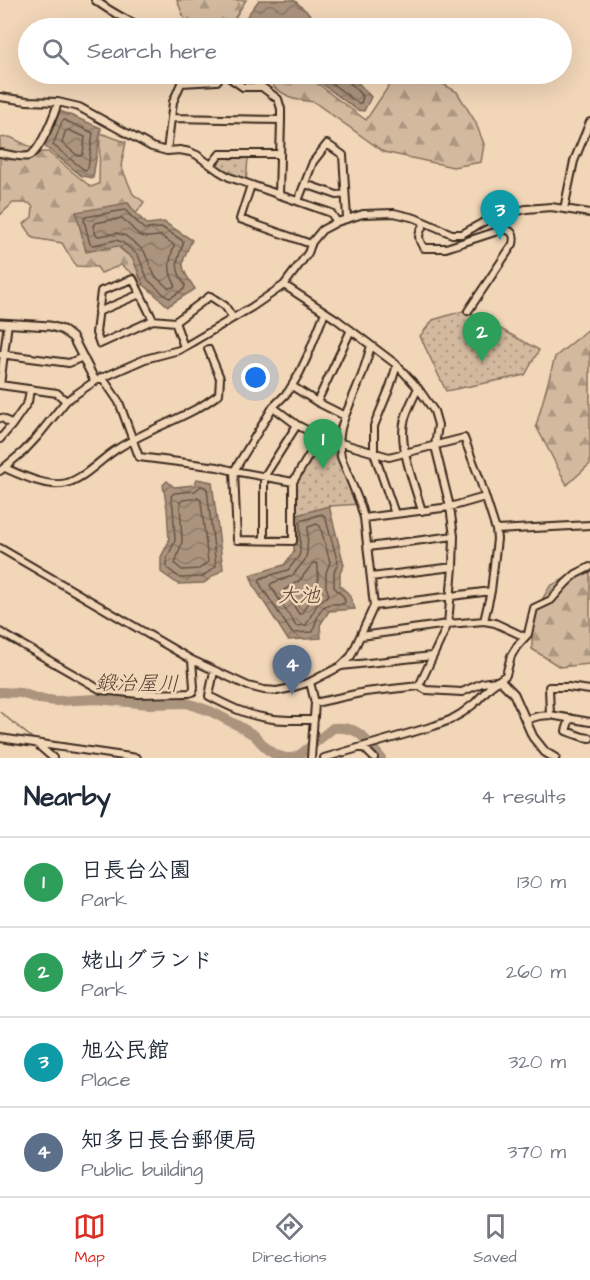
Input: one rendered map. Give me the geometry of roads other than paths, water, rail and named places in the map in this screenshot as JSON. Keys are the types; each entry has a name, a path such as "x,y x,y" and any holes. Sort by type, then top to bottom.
{"street":[{"path":"95,0 109,11 125,18"},
{"path":"167,151 173,102 181,84"},
{"path":"238,84 243,87 262,87 278,99 281,109 279,195"},
{"path":"0,97 57,102 79,107 152,147 167,151 190,152 223,174 331,213 337,222"},
{"path":"0,153 25,156 32,154 48,128 56,111 57,102"},
{"path":"172,118 281,120"},
{"path":"564,209 574,160 590,123"},
{"path":"298,201 313,162 327,144 343,155 347,218"},
{"path":"211,165 220,154 280,154"},
{"path":"305,184 337,195 345,194"},
{"path":"251,185 240,219 311,244"},
{"path":"3,470 37,437 66,401 99,379 145,359 179,350 284,285 322,230 337,222 363,214 394,213 415,218 452,234 462,234 489,219 526,208 551,207 590,213"},
{"path":"424,223 419,234 419,241 424,248 446,248 504,229 513,233 513,244 468,311"},
{"path":"153,320 133,279 101,291 96,333 100,344 153,320 175,322 210,297 225,306 233,318"},
{"path":"284,285 351,330 397,365 418,388 434,411 438,425 435,446 450,507 454,536 453,567 448,624 419,686"},
{"path":"99,312 140,294"},
{"path":"320,437 293,482 294,541 237,540 234,471 273,407 292,386 308,355 325,312"},
{"path":"175,322 184,347"},
{"path":"66,401 57,393 0,385 4,323 50,327 63,330 73,338 83,357 119,402 139,457 218,467 293,482"},
{"path":"317,402 351,330"},
{"path":"0,548 192,660 248,686 278,691 310,682 341,666 351,656 374,606 364,518 341,457 339,442 341,428 362,375 370,346"},
{"path":"3,470 48,483 67,483 83,475 133,440 197,408 219,394 220,378 208,349"},
{"path":"2,354 69,363 83,357"},
{"path":"395,514 374,453 374,426 397,365"},
{"path":"292,386 345,416"},
{"path":"418,388 404,422 402,437 422,511"},
{"path":"0,439 28,402 30,389"},
{"path":"273,407 297,425 320,437 389,457 464,438 479,477 497,538 491,591 484,621"},
{"path":"0,418 12,425"},
{"path":"264,540 264,477 297,425"},
{"path":"364,518 450,507 485,497"},
{"path":"496,530 590,525"},
{"path":"368,547 454,536"},
{"path":"371,577 453,567"},
{"path":"324,758 450,720 462,713 506,675 511,656 528,634 534,608 551,600 576,574 590,567"},
{"path":"374,606 491,591"},
{"path":"361,636 484,621 495,622 525,637"},
{"path":"0,632 101,690 140,694 193,692 192,660"},
{"path":"341,666 432,656"},
{"path":"214,671 209,696 240,712 268,719 314,720"},
{"path":"315,703 365,692 419,686 426,690 462,692 482,683 500,680"},
{"path":"500,680 514,694 532,737 543,755 555,758"},
{"path":"310,682 315,703 311,755"},
{"path":"550,715 549,687 590,690"},
{"path":"525,720 550,715 590,722"},
{"path":"570,718 566,731 590,738"},
{"path":"0,738 137,758"},
{"path":"36,744 53,758"},
{"path":"363,747 374,758"}],"water":[{"path":"259,0 294,0 314,18 246,18"},
{"path":"322,84 359,84 371,97 364,111 357,110"},
{"path":"60,111 101,128 93,178 82,176 44,146"},
{"path":"128,203 147,224 164,222 192,240 183,265 195,289 168,306 143,284 133,259 118,246 86,252 76,212"},
{"path":"197,479 212,482 223,569 204,583 178,584 161,572 161,557 169,541 163,485 167,481 174,487 194,485"},
{"name":"大池","path":"329,506 344,565 340,573 340,586 349,594 355,609 329,611 320,625 321,638 288,640 255,588 250,575 284,565 294,552 294,516"}],"waterway":[{"name":"鍛治屋川","path":"0,692 21,693 39,699 57,701 97,699 149,704 187,703 210,711 237,725 254,735 268,750 286,758 301,754 333,728 350,729 362,736 381,758"},
{"path":"0,712 32,738"}],"place":[{"name":"旭公民館","path":"500,240"},
{"name":"姥山グランド","path":"482,362"},
{"name":"日長台公園","path":"323,469"},
{"name":"知多日長台郵便局","path":"292,695"}]}
